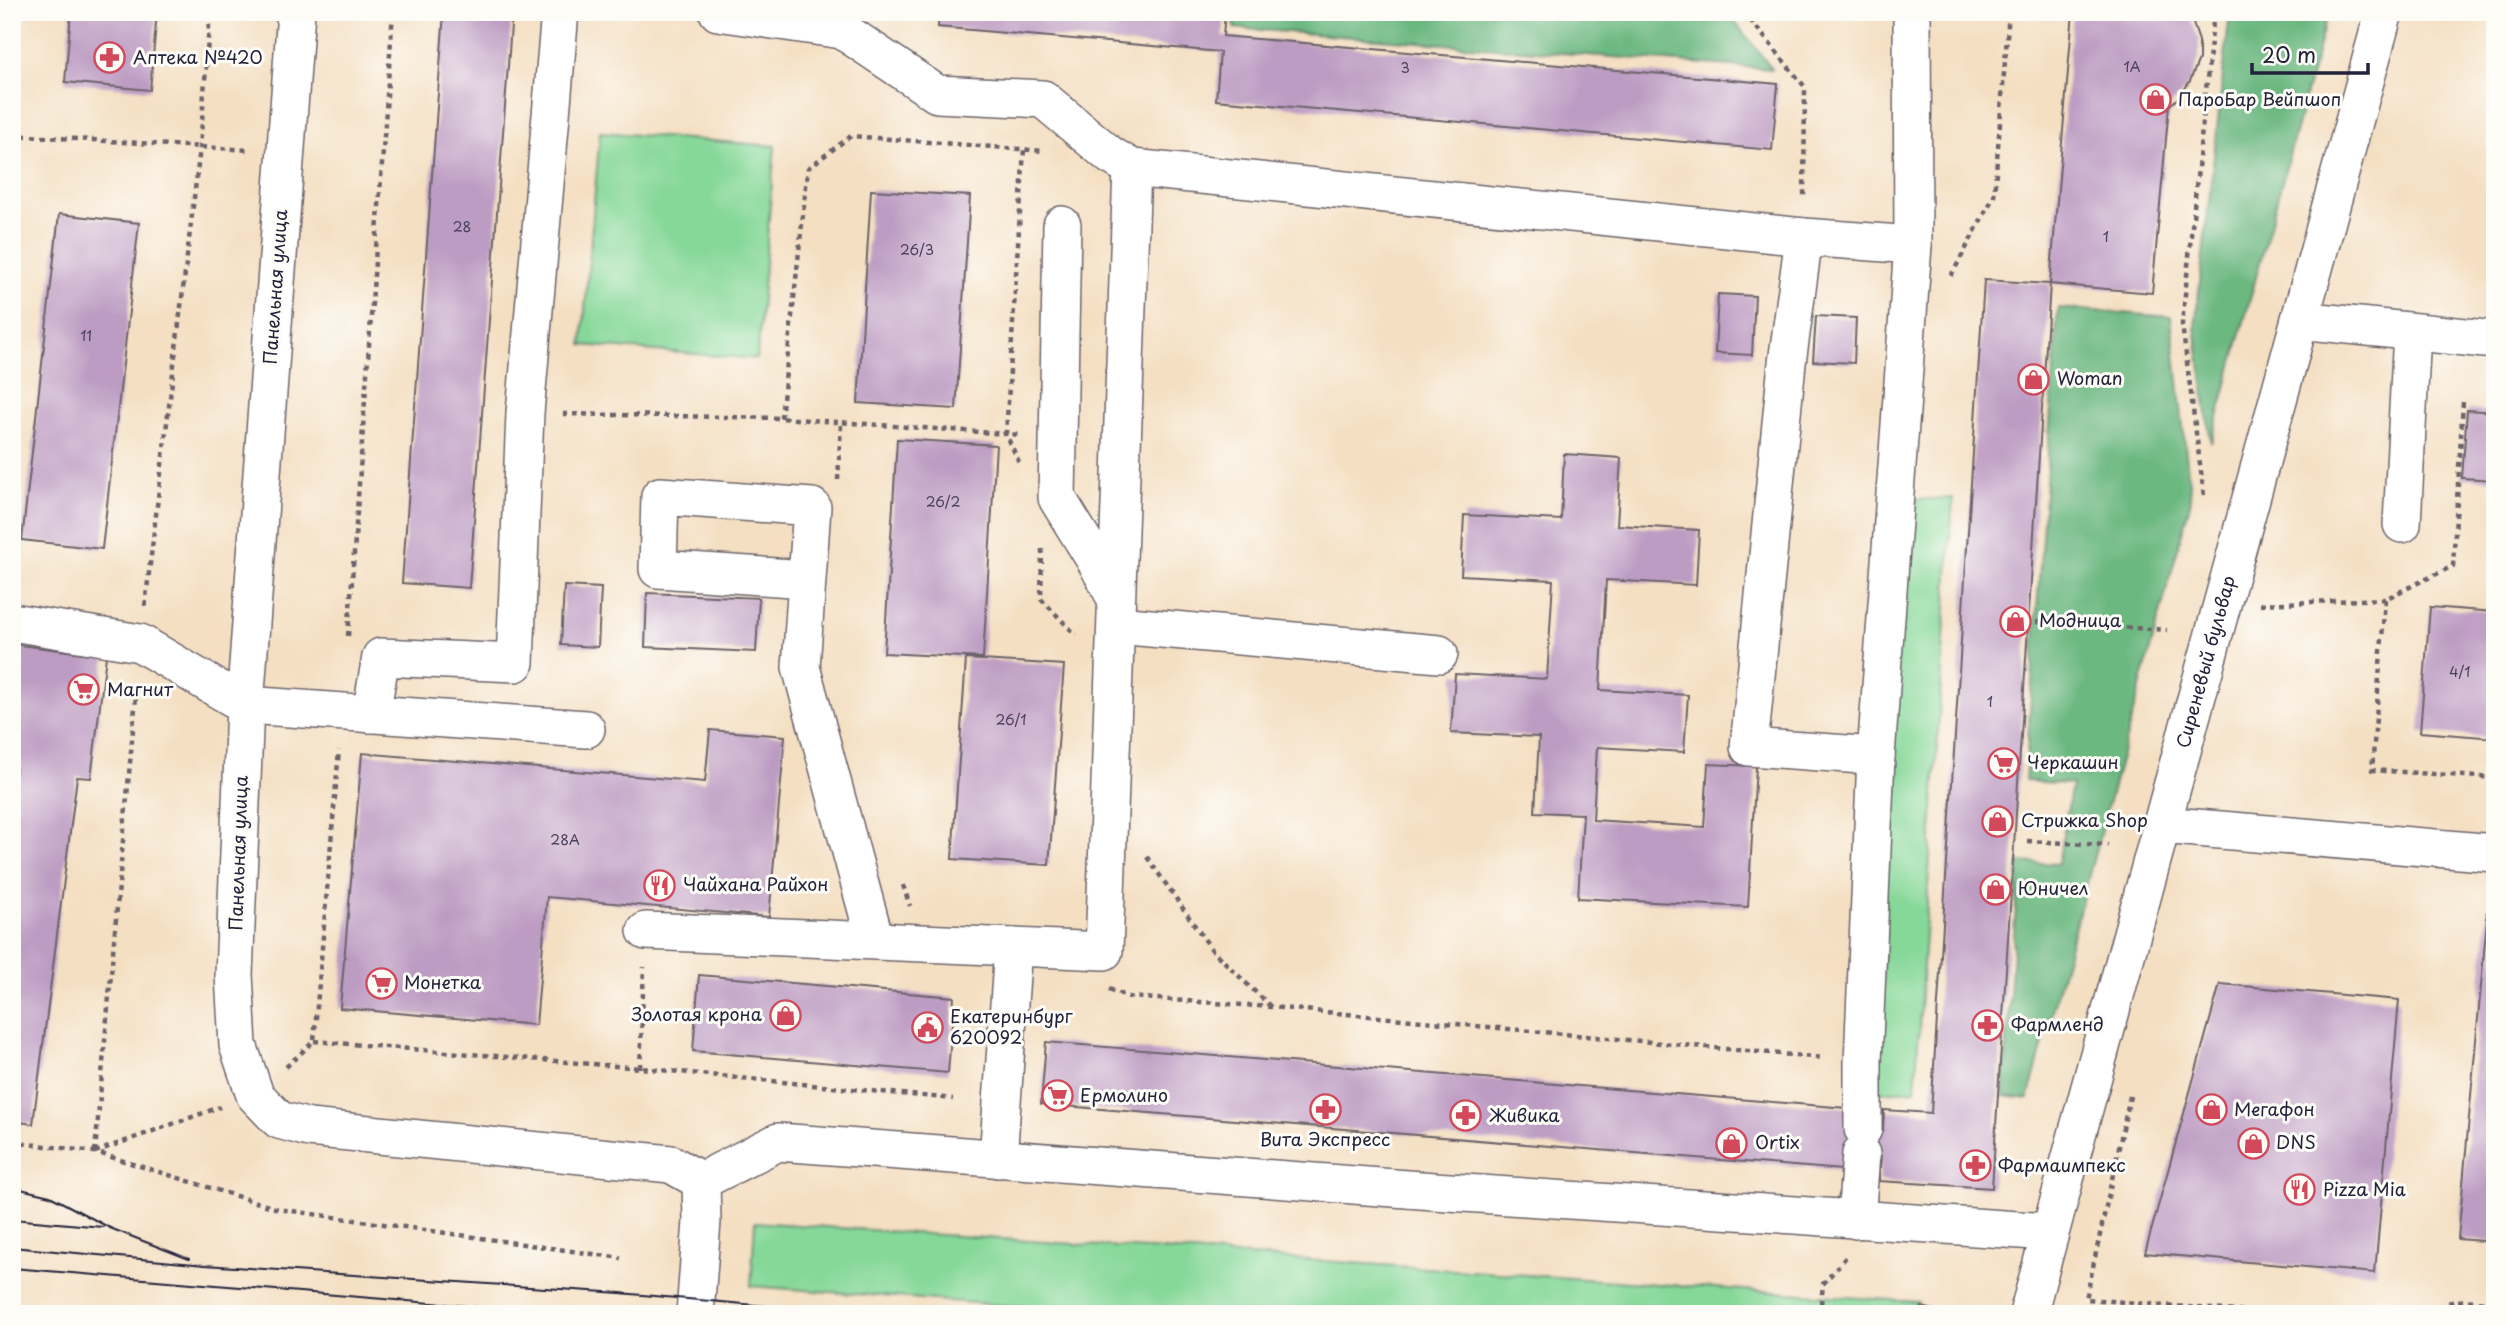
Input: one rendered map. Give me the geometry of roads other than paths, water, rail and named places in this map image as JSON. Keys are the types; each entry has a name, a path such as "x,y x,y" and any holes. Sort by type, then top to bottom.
{"street":[{"name":"Панельная улица","path":"296,12 245,705 234,975 238,1045 255,1095 279,1120 309,1128 671,1164 701,1181"},
{"path":"357,713 382,657 515,663 525,413 561,12"},
{"path":"718,12 842,30 937,94 1043,99 1110,155 1132,169 1804,237 1913,245"},
{"path":"1856,1220 1862,1141 1876,755 1913,245 1912,12"},
{"name":"Сиреневый бульвар","path":"2028,1314 2384,12"},
{"path":"646,930 1104,951 1132,169"},
{"path":"1062,225 1057,498 1097,563 1118,614"},
{"path":"1804,237 1787,363 1749,747 1876,755"},
{"path":"2300,320 2495,341"},
{"path":"2402,524 2412,332"},
{"path":"807,579 801,667 875,940"},
{"path":"1118,614 1438,654"},
{"path":"12,622 141,643 245,705 586,729"},
{"path":"2161,825 2495,853"},
{"path":"998,1159 1013,947"},
{"path":"695,1314 702,1222 701,1181 778,1142 2050,1232"}],"tram line":[{"path":"12,1187 50,1196 110,1228 189,1259"},
{"path":"12,1219 103,1227"},
{"path":"12,1247 205,1265 620,1293 857,1314"},
{"path":"12,1268 563,1314"}],"place":[{"name":"Аптека №420","path":"110,58"},
{"name":"ПароБар Вейпшоп","path":"2155,100"},
{"name":"Woman","path":"2034,379"},
{"name":"Модница","path":"2016,621"},
{"name":"Магнит","path":"84,690"},
{"name":"Черкашин","path":"2004,763"},
{"name":"Стрижка Shop","path":"1998,821"},
{"name":"Чайхана Райхон","path":"660,885"},
{"name":"Юничел","path":"1995,889"},
{"name":"Монетка","path":"381,983"},
{"name":"Золотая крона","path":"785,1015"},
{"name":"Фармленд","path":"1988,1025"},
{"name":"Екатеринбург 620092","path":"927,1027"},
{"name":"Ермолино","path":"1057,1096"},
{"name":"Вита Экспресс","path":"1325,1109"},
{"name":"Мегафон","path":"2211,1110"},
{"name":"Живика","path":"1466,1116"},
{"name":"Ortix","path":"1732,1143"},
{"name":"DNS","path":"2253,1143"},
{"name":"Фармаимпекс","path":"1975,1166"},
{"name":"Pizza Mia","path":"2300,1190"}]}
